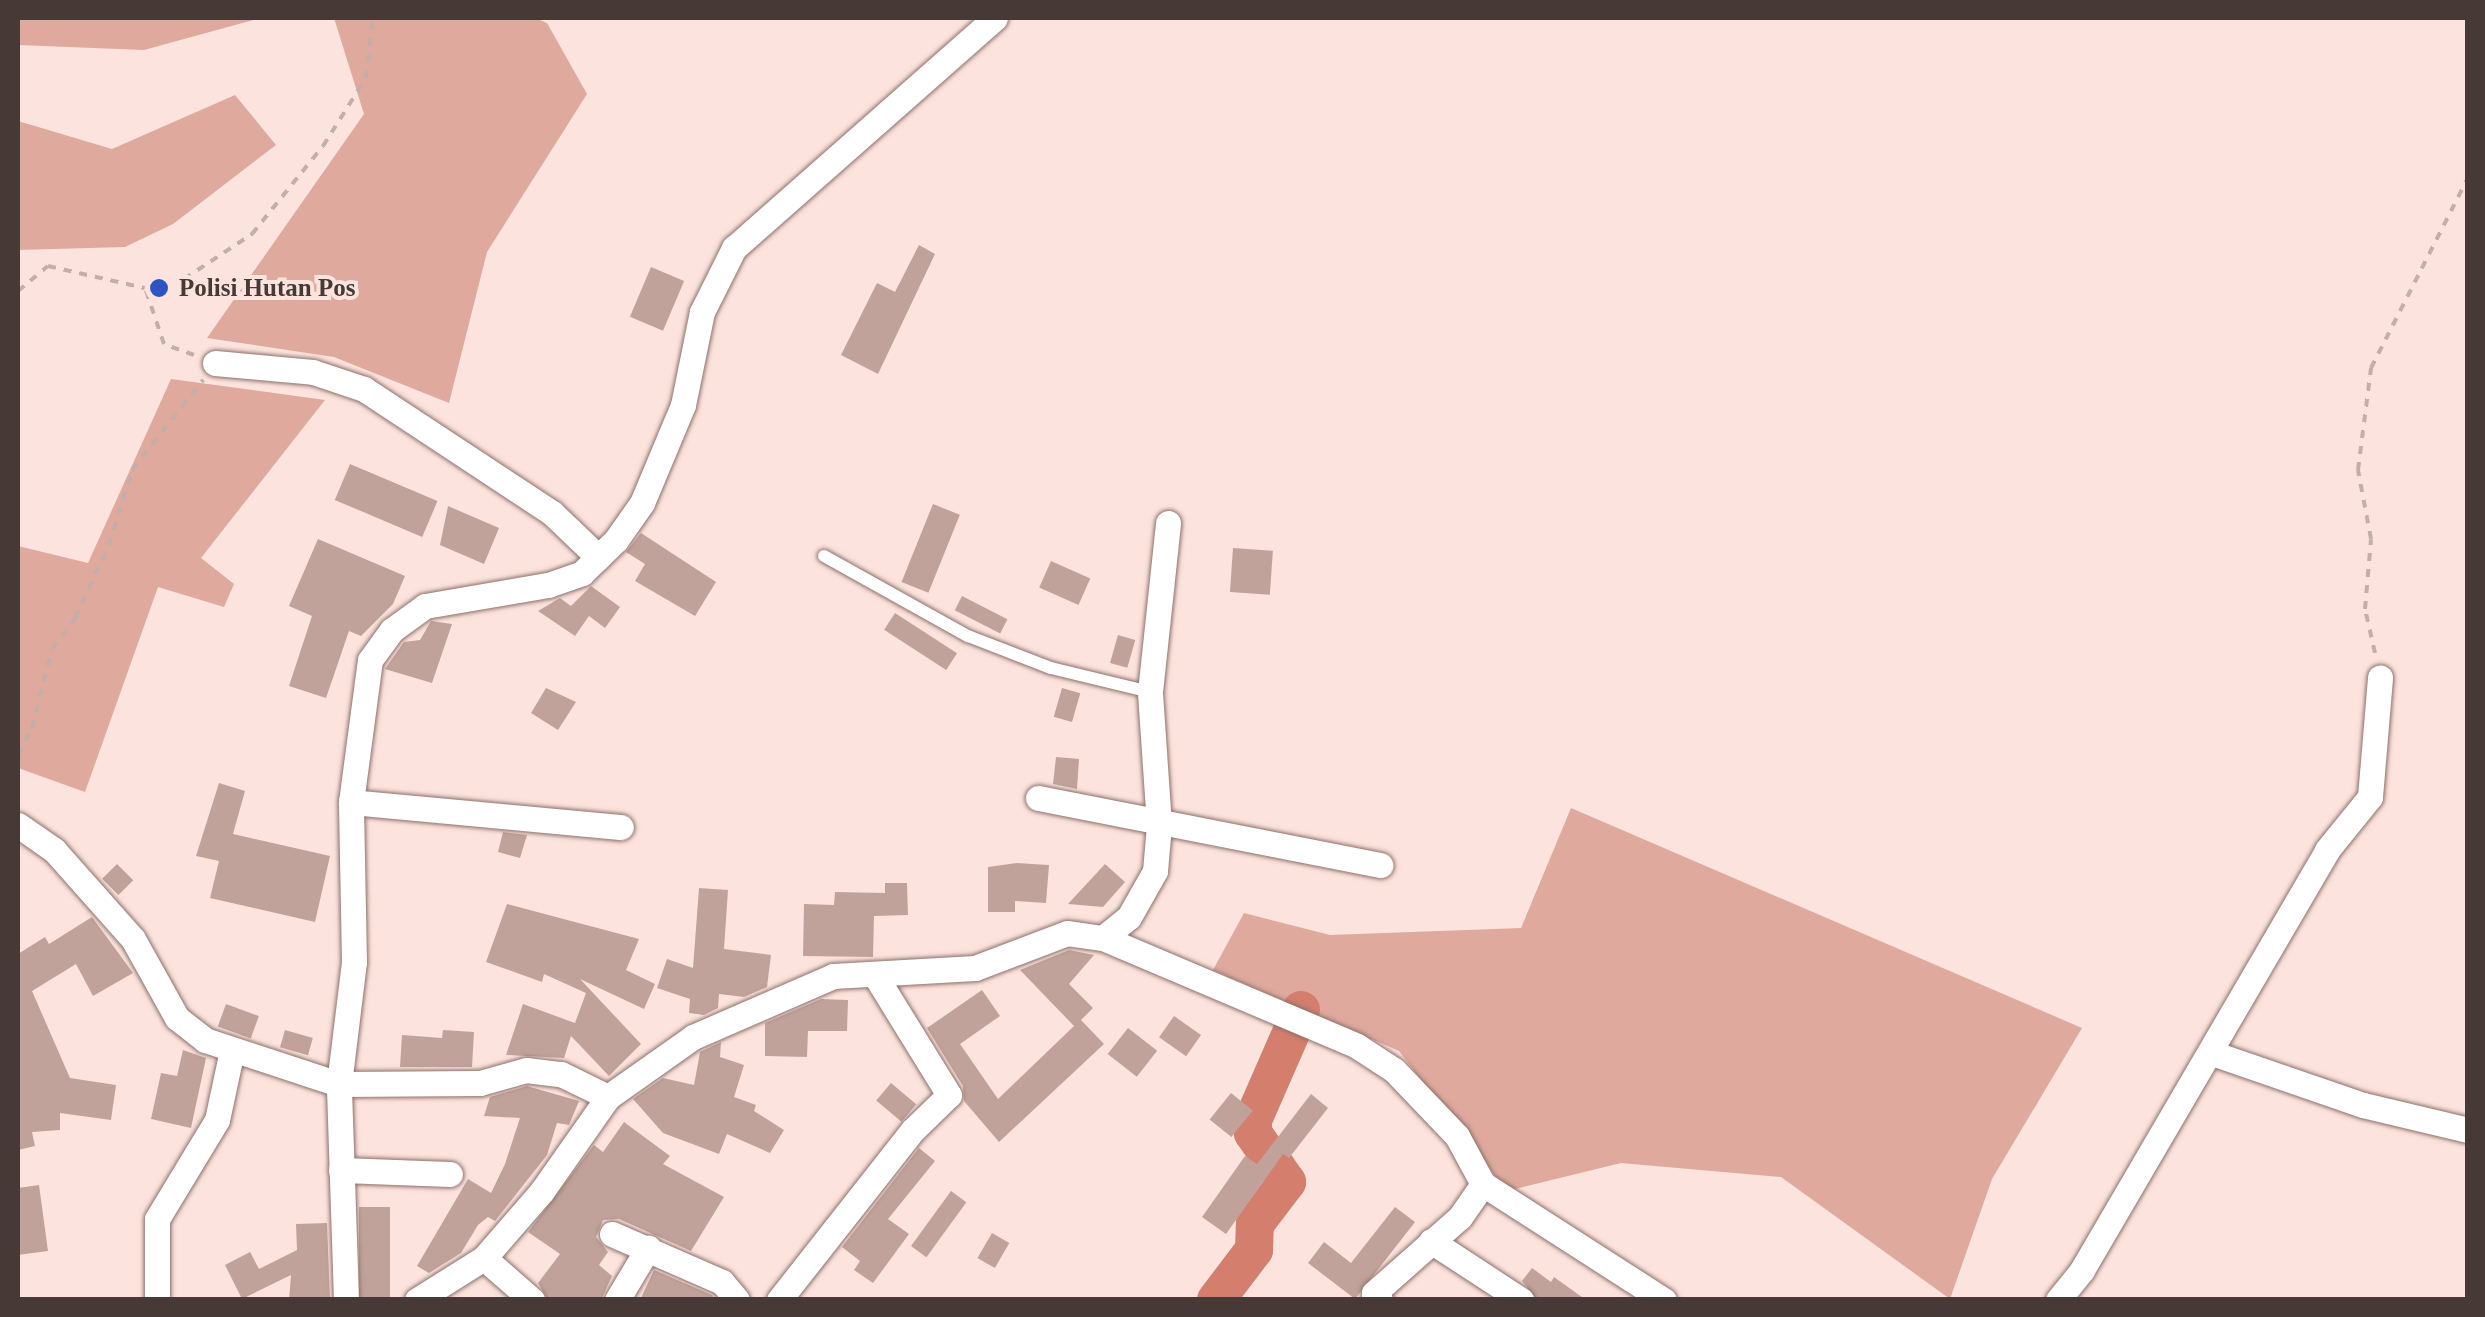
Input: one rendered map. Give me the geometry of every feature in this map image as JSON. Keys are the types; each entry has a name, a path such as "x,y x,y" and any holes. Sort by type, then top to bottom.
{"street":[{"path":"346,1300 339,1084 354,962 351,802 370,660 392,630 426,606 548,585 582,573 598,557 642,503 683,405 702,312 734,248 995,18"},
{"path":"215,362 313,372 364,388 552,513 598,557"},
{"path":"1104,938 1129,917 1155,871 1159,826 1150,692 1168,523"},
{"path":"2058,1300 2212,1053 2328,850 2370,797 2380,678"},
{"path":"1038,798 1159,826 1380,865"},
{"path":"351,802 621,826"},
{"path":"18,824 54,850 133,939 177,1018 205,1040 339,1084 480,1083 526,1070 561,1074 608,1096"},
{"path":"417,1300 484,1258 542,1191 608,1096 648,1062 776,998 833,976 975,968 1068,932 1104,938 1369,1054 1457,1136 1483,1184 1664,1300"},
{"path":"779,1300 912,1130 949,1095 875,976"},
{"path":"158,1300 157,1219 218,1120 232,1050"},
{"path":"2212,1053 2363,1105 2468,1130"},
{"path":"341,1170 450,1174"},
{"path":"1373,1298 1483,1184"},
{"path":"612,1234 722,1282 737,1300"},
{"path":"1431,1241 1521,1300"},
{"path":"617,1300 648,1248"},
{"path":"484,1258 532,1300"}],"lane":[{"path":"824,556 968,636 1051,668 1150,692"}],"path":[{"path":"18,291 48,266 146,288 184,278 252,234 323,146 366,78 373,18"},
{"path":"2380,678 2365,609 2372,562 2358,470 2361,420 2371,368 2468,178"},
{"path":"18,755 32,728 52,649 75,618 102,560 132,470 215,362 164,344 146,288"}],"shaded area":[{"path":"18,18 261,18 144,50 18,45"},
{"path":"334,18 535,18 547,23 587,94 487,252 449,403 334,357 207,338 364,114"},
{"path":"235,95 276,145 173,224 125,247 18,250 18,121 112,149"},
{"path":"171,379 325,400 201,558 234,584 224,607 158,587 85,792 18,768 18,546 88,563"},
{"path":"1571,808 2082,1028 1992,1179 1950,1299 1781,1177 1621,1163 1507,1191 1399,1051 1213,970 1244,913 1330,935 1521,928"}],"building":[{"path":"919,245 935,254 878,374 841,355 877,283 895,292"},
{"path":"651,267 684,281 663,331 630,317"},
{"path":"350,464 437,501 422,537 335,500"},
{"path":"933,504 960,515 928,593 902,582"},
{"path":"448,506 499,528 484,564 440,545"},
{"path":"641,533 716,582 695,616 635,581 645,564 626,552"},
{"path":"318,539 405,576 393,604 361,636 349,631 326,698 289,686 312,616 289,606"},
{"path":"1233,548 1273,551 1270,595 1230,592"},
{"path":"1051,561 1090,578 1078,605 1039,587"},
{"path":"591,586 620,607 605,628 589,616 575,636 538,611 560,598 571,606"},
{"path":"962,596 1007,619 1000,633 955,610"},
{"path":"895,613 957,653 946,670 884,630"},
{"path":"431,621 452,624 432,683 385,669 404,642 420,640"},
{"path":"1118,635 1135,640 1127,668 1110,663"},
{"path":"546,688 576,702 558,730 531,713"},
{"path":"1062,688 1080,693 1072,722 1054,717"},
{"path":"1056,757 1079,759 1077,789 1053,784"},
{"path":"219,783 245,791 233,834 330,856 315,922 210,898 219,861 196,856"},
{"path":"503,832 527,835 520,858 498,852"},
{"path":"1017,863 1049,865 1046,903 1015,901 1015,912 988,912 988,867"},
{"path":"117,864 133,880 118,895 102,879"},
{"path":"1105,864 1125,882 1103,907 1068,904"},
{"path":"885,883 907,883 908,915 874,916 873,957 803,956 804,904 834,905 835,892 885,893"},
{"path":"699,888 728,890 724,949 771,955 767,987 744,997 719,994 718,1008 704,1015 689,1013 690,999 657,988 667,959 693,968"},
{"path":"507,904 639,939 626,970 655,984 644,1009 580,979 641,1044 609,1076 571,1036 564,1058 506,1055 523,1004 575,1023 586,993 544,974 542,982 486,962"},
{"path":"92,917 133,973 93,996 76,964 32,991 70,1078 116,1085 111,1120 60,1113 60,1130 32,1132 35,1146 18,1150 18,954 45,937 49,944"},
{"path":"1069,950 1094,955 1069,984 1093,1008 1081,1020 1104,1044 999,1142 964,1101 963,1086 927,1028 982,990 1000,1016 960,1044 998,1099 1074,1026 1020,970"},
{"path":"821,999 848,1000 847,1031 808,1031 807,1057 765,1056 765,1023"},
{"path":"226,1004 259,1016 251,1039 218,1027"},
{"path":"1174,1016 1201,1035 1186,1056 1159,1037"},
{"path":"1128,1028 1157,1051 1137,1077 1108,1054"},
{"path":"285,1030 313,1038 308,1055 280,1047"},
{"path":"443,1030 474,1032 472,1067 400,1067 402,1035 442,1038"},
{"path":"721,1042 720,1057 744,1065 734,1097 756,1105 754,1111 784,1130 770,1153 727,1134 719,1154 663,1133 633,1099 663,1078 694,1085 700,1052"},
{"path":"183,1050 206,1058 191,1128 151,1119 161,1073 177,1076"},
{"path":"891,1083 916,1104 901,1122 876,1101"},
{"path":"527,1086 579,1101 569,1125 557,1123 547,1155 495,1221 488,1217 478,1225 461,1253 429,1273 417,1266 468,1179 491,1193 505,1164 520,1118 484,1116 490,1097"},
{"path":"1231,1093 1253,1111 1231,1137 1210,1119"},
{"path":"1311,1094 1328,1108 1289,1158 1283,1154 1226,1234 1202,1217 1245,1156 1257,1164"},
{"path":"624,1122 670,1156 663,1164 724,1197 691,1251 619,1219 603,1220 596,1237 608,1252 599,1265 612,1276 601,1300 548,1300 538,1283 560,1254 528,1232 594,1145 603,1152"},
{"path":"919,1148 935,1161 888,1219 909,1234 873,1283 854,1270 860,1261 842,1247"},
{"path":"39,1185 48,1251 18,1255 18,1188"},
{"path":"951,1191 966,1202 926,1257 911,1246"},
{"path":"359,1207 390,1207 390,1300 359,1300"},
{"path":"1395,1207 1415,1222 1355,1299 1308,1263 1324,1242 1351,1263"},
{"path":"327,1223 330,1300 289,1300 291,1275 242,1299 225,1265 250,1252 259,1269 297,1250 296,1224"},
{"path":"992,1233 1009,1243 995,1268 978,1258"},
{"path":"1532,1268 1551,1282 1554,1277 1586,1300 1537,1300 1522,1281"},
{"path":"654,1270 712,1295 715,1300 640,1300"}],"waterway":[{"path":"1216,1300 1254,1250 1255,1224 1287,1182 1253,1133 1253,1120 1301,1010"}],"place":[{"name":"Polisi Hutan Pos","path":"159,288"}]}
